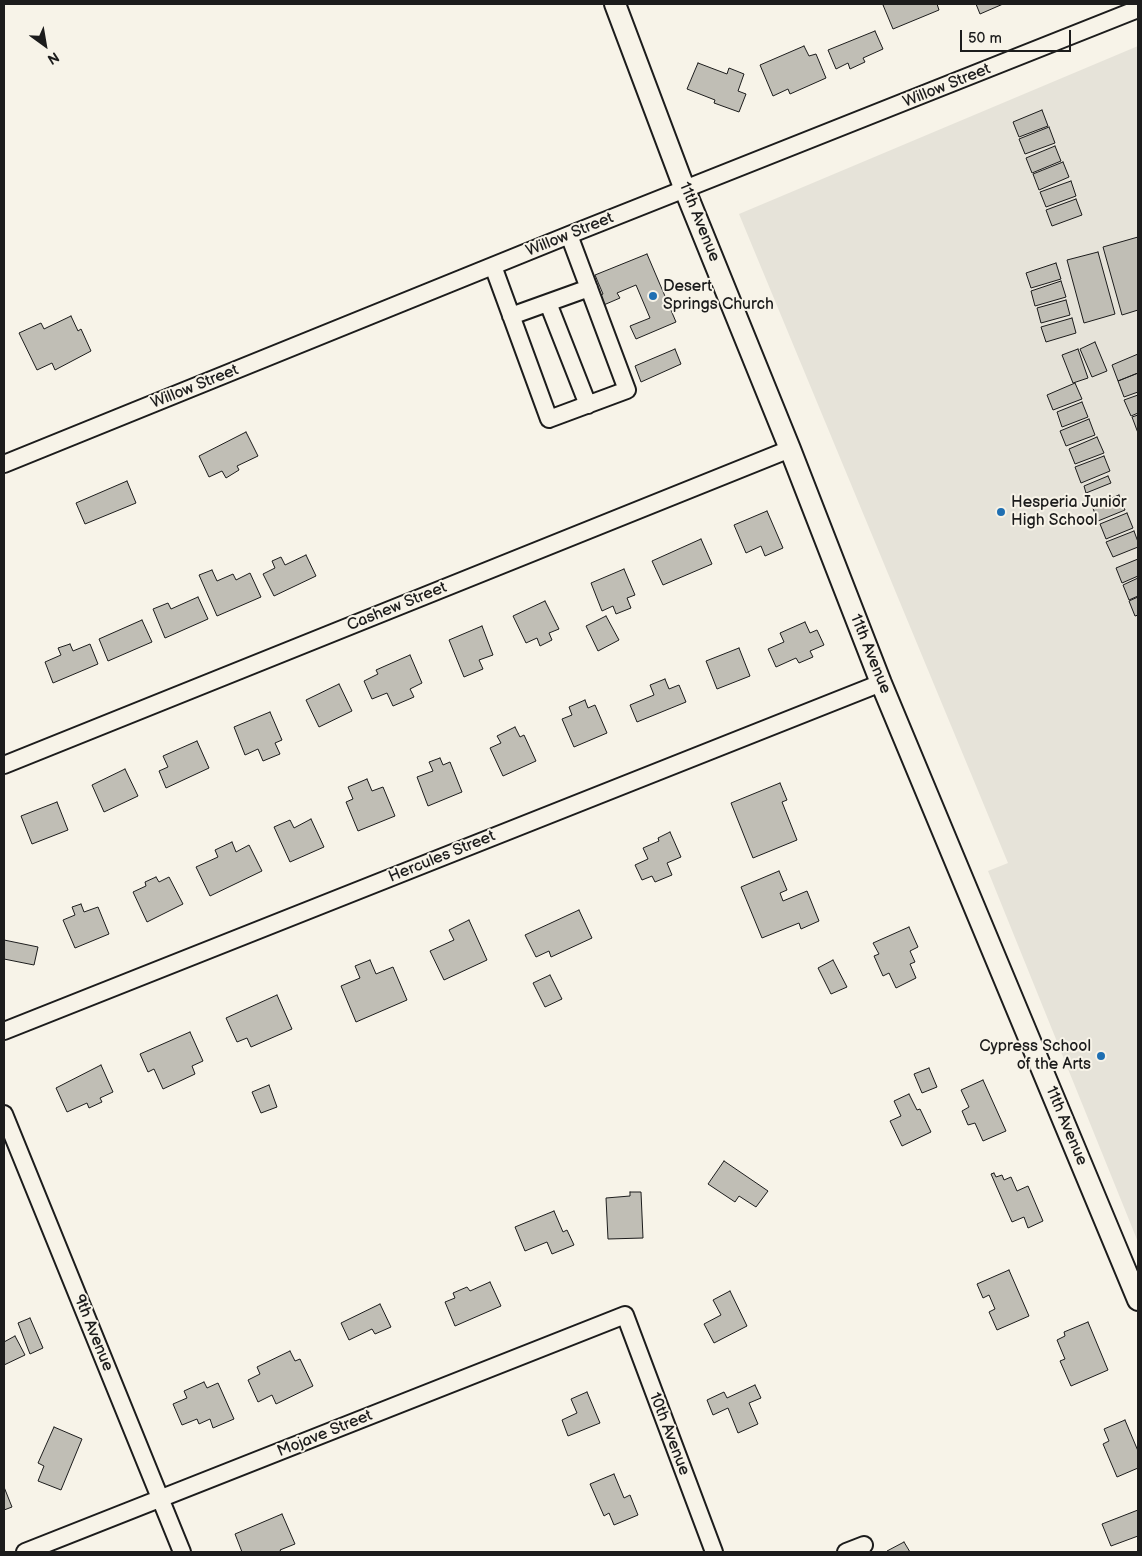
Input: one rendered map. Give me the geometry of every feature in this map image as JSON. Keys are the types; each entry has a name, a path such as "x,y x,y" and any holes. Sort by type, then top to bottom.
{"main road":[{"name":"11th Avenue","path":"615,4 686,190 881,683 1138,1300"}],"street":[{"name":"Willow Street","path":"4,464 569,235 1138,9"},
{"path":"493,266 549,419 627,390 569,235"},
{"path":"512,316 589,288"},
{"path":"548,303 588,405"},
{"name":"Cashew Street","path":"4,765 790,449"},
{"name":"Hercules Street","path":"4,1031 881,683"},
{"name":"9th Avenue","path":"4,1114 182,1552"},
{"name":"Mojave Street","path":"25,1552 624,1315"},
{"name":"10th Avenue","path":"624,1315 714,1552"},
{"path":"846,1552 864,1545"}],"shaded area":[{"name":"Hesperia Junior High School","path":"1138,46 1138,1242 988,871 1008,863 739,214"}],"building":[{"path":"937,4 939,10 893,29 883,5"},
{"path":"976,4 1003,4 980,14"},
{"path":"875,31 883,49 863,58 865,62 850,69 848,63 836,69 828,50"},
{"path":"804,46 809,56 816,54 826,78 790,94 788,89 773,96 760,65"},
{"path":"698,63 727,74 729,68 744,74 738,91 746,94 739,112 714,103 715,100 687,89"},
{"path":"1042,110 1048,126 1019,137 1013,122"},
{"path":"1049,127 1055,143 1025,154 1019,139"},
{"path":"1055,146 1061,161 1032,173 1026,158"},
{"path":"1063,162 1069,177 1039,190 1033,174"},
{"path":"1071,181 1076,196 1046,207 1040,192"},
{"path":"1076,199 1082,215 1052,226 1046,210"},
{"path":"1138,237 1138,310 1122,315 1103,247"},
{"path":"1098,252 1115,314 1084,323 1067,260"},
{"name":"Desert Springs Church","path":"647,254 676,322 636,339 630,326 650,318 636,285 617,293 620,298 599,307 595,298 603,294 595,275"},
{"path":"1056,263 1061,279 1031,288 1026,273"},
{"path":"1061,281 1066,297 1035,306 1031,291"},
{"path":"1066,300 1070,315 1041,323 1037,308"},
{"path":"71,316 78,331 81,329 91,351 55,370 52,363 37,370 19,333 41,323 44,329"},
{"path":"1072,318 1076,333 1046,342 1041,327"},
{"path":"1095,342 1107,371 1092,377 1080,349"},
{"path":"675,349 681,364 641,382 635,366"},
{"path":"1078,349 1088,378 1073,383 1062,355"},
{"path":"1138,354 1138,373 1118,381 1112,365"},
{"path":"1138,373 1138,392 1124,397 1118,381"},
{"path":"1075,383 1082,399 1053,410 1047,395"},
{"path":"1138,395 1138,413 1131,416 1124,400"},
{"path":"1082,402 1088,417 1062,427 1057,412"},
{"path":"1138,415 1138,433 1132,417"},
{"path":"1089,419 1095,435 1066,446 1060,431"},
{"path":"246,432 258,456 237,466 239,470 226,478 222,471 209,477 199,456"},
{"path":"1097,437 1104,453 1075,464 1069,449"},
{"path":"1104,456 1110,471 1081,483 1075,467"},
{"path":"1108,476 1111,483 1086,493 1084,486"},
{"path":"127,481 136,503 85,524 76,503"},
{"path":"1119,495 1125,510 1098,521 1092,506"},
{"path":"767,511 783,548 765,556 761,546 746,553 734,525"},
{"path":"1127,513 1133,528 1106,539 1100,524"},
{"path":"1134,531 1138,547 1113,557 1106,542"},
{"path":"701,539 712,564 663,585 652,561"},
{"path":"306,555 316,576 274,596 263,574 275,568 272,561 281,557 285,565"},
{"path":"1138,559 1138,576 1122,583 1116,568"},
{"path":"624,569 635,595 627,598 631,608 616,614 613,606 602,611 591,583"},
{"path":"212,570 217,581 233,574 236,580 250,573 261,597 217,616 199,575"},
{"path":"1138,578 1138,596 1129,600 1123,585"},
{"path":"198,597 208,619 165,638 153,609 168,603 171,609"},
{"path":"1138,597 1138,615 1135,616 1129,601"},
{"path":"545,601 559,629 549,633 552,640 540,646 537,638 526,643 513,616"},
{"path":"606,616 619,640 598,651 586,626"},
{"path":"142,620 152,642 108,661 99,639"},
{"path":"805,622 810,633 817,630 824,645 810,651 813,657 799,663 796,658 776,667 768,649 784,642 780,633"},
{"path":"482,626 493,655 479,660 483,669 464,677 449,640"},
{"path":"70,644 73,651 90,644 98,664 53,683 45,662 61,655 58,648"},
{"path":"739,648 750,676 717,689 706,661"},
{"path":"410,655 422,683 410,689 414,697 393,706 387,693 372,699 364,681 378,674 376,670"},
{"path":"665,679 669,689 679,685 686,702 637,722 630,705 654,695 650,685"},
{"path":"339,684 352,711 319,727 306,700"},
{"path":"585,700 588,708 595,705 607,733 574,747 562,719 572,715 569,707"},
{"path":"270,712 282,740 275,743 280,754 263,761 258,749 245,755 234,727"},
{"path":"515,727 520,737 524,735 536,761 503,776 490,748 501,743 497,736"},
{"path":"197,741 209,768 166,788 159,771 168,767 163,756"},
{"path":"440,758 443,765 450,762 462,792 428,806 417,777 433,771 429,762"},
{"path":"125,769 138,796 104,812 92,785"},
{"path":"367,779 372,791 383,787 395,816 358,831 346,802 353,799 348,787"},
{"path":"780,783 787,800 782,802 797,840 753,858 731,803"},
{"path":"57,802 68,830 32,844 21,816"},
{"path":"311,819 324,847 290,862 274,827 290,820 294,828"},
{"path":"670,832 681,857 667,863 672,875 655,882 652,876 642,880 635,865 648,859 643,848 659,841 658,838"},
{"path":"232,842 236,852 249,845 262,871 210,896 196,867 218,857 215,850"},
{"path":"779,871 787,890 780,893 783,901 807,891 819,921 801,929 799,923 762,938 741,887"},
{"path":"156,877 159,882 169,877 183,904 147,922 133,892 146,886 145,882"},
{"path":"81,904 84,912 98,907 109,934 75,948 63,920 75,915 72,907"},
{"path":"579,910 592,938 551,957 549,951 536,957 525,935"},
{"path":"469,920 487,960 444,980 430,951 454,940 449,930"},
{"path":"909,927 918,947 910,951 915,962 910,964 916,978 896,988 889,973 883,976 874,956 879,954 873,943"},
{"path":"4,940 38,947 34,965 4,959"},
{"path":"370,960 376,974 393,967 407,1000 356,1022 341,986 360,978 355,966"},
{"path":"833,960 847,987 831,994 818,968"},
{"path":"550,975 562,999 545,1007 533,983"},
{"path":"277,995 292,1029 251,1047 247,1038 237,1042 226,1018"},
{"path":"190,1032 203,1061 192,1066 195,1074 163,1089 154,1069 148,1072 140,1054"},
{"path":"101,1065 113,1092 100,1098 102,1102 89,1108 87,1103 67,1112 56,1088"},
{"path":"929,1068 937,1087 922,1093 914,1074"},
{"path":"983,1080 1006,1131 983,1141 975,1123 968,1125 962,1111 969,1107 961,1090"},
{"path":"269,1085 277,1107 261,1113 252,1092"},
{"path":"909,1094 917,1110 920,1109 931,1132 902,1146 890,1121 901,1116 894,1101"},
{"path":"724,1161 768,1191 756,1207 739,1196 735,1202 708,1184"},
{"path":"994,1173 996,1177 1002,1175 1004,1180 1011,1177 1017,1191 1028,1186 1043,1221 1028,1228 1024,1217 1012,1222 991,1174"},
{"path":"630,1192 641,1192 643,1238 608,1239 606,1198 630,1196"},
{"path":"554,1211 563,1232 567,1230 574,1245 552,1254 547,1242 525,1251 515,1227"},
{"path":"1009,1270 1029,1316 997,1330 989,1312 995,1309 989,1295 983,1298 977,1284"},
{"path":"490,1282 501,1306 455,1326 445,1302 455,1298 453,1293 467,1287 470,1291"},
{"path":"730,1291 747,1326 714,1343 704,1324 721,1315 713,1300"},
{"path":"380,1304 391,1327 375,1334 372,1329 349,1340 341,1323"},
{"path":"30,1318 43,1348 30,1354 18,1323"},
{"path":"1088,1322 1108,1370 1071,1386 1060,1361 1065,1359 1057,1340 1065,1336 1064,1332"},
{"path":"15,1336 25,1355 4,1365 4,1342"},
{"path":"290,1351 295,1361 300,1359 313,1386 276,1404 272,1395 258,1402 248,1380 260,1374 257,1367"},
{"path":"204,1382 207,1388 218,1383 234,1419 213,1428 210,1419 199,1424 197,1419 182,1425 173,1404 187,1398 184,1391"},
{"path":"755,1385 761,1398 749,1403 758,1424 738,1433 728,1408 713,1415 707,1400 724,1392 727,1398"},
{"path":"587,1392 600,1423 568,1436 562,1420 577,1413 571,1399"},
{"path":"1125,1420 1138,1451 1138,1468 1117,1477 1103,1444 1109,1441 1104,1429"},
{"path":"54,1427 82,1439 61,1490 38,1481 44,1466 38,1463"},
{"path":"614,1474 624,1498 630,1495 638,1515 614,1525 609,1513 604,1516 590,1484"},
{"path":"4,1487 12,1507 4,1510"},
{"path":"1138,1510 1138,1536 1111,1546 1102,1524"},
{"path":"282,1514 295,1544 280,1550 281,1552 242,1552 235,1534"},
{"path":"904,1542 910,1552 887,1551"}],"place":[{"name":"Desert Springs Church","path":"653,296"},
{"name":"Hesperia Junior High School","path":"1001,512"},
{"name":"Cypress School of the Arts","path":"1101,1056"}]}
